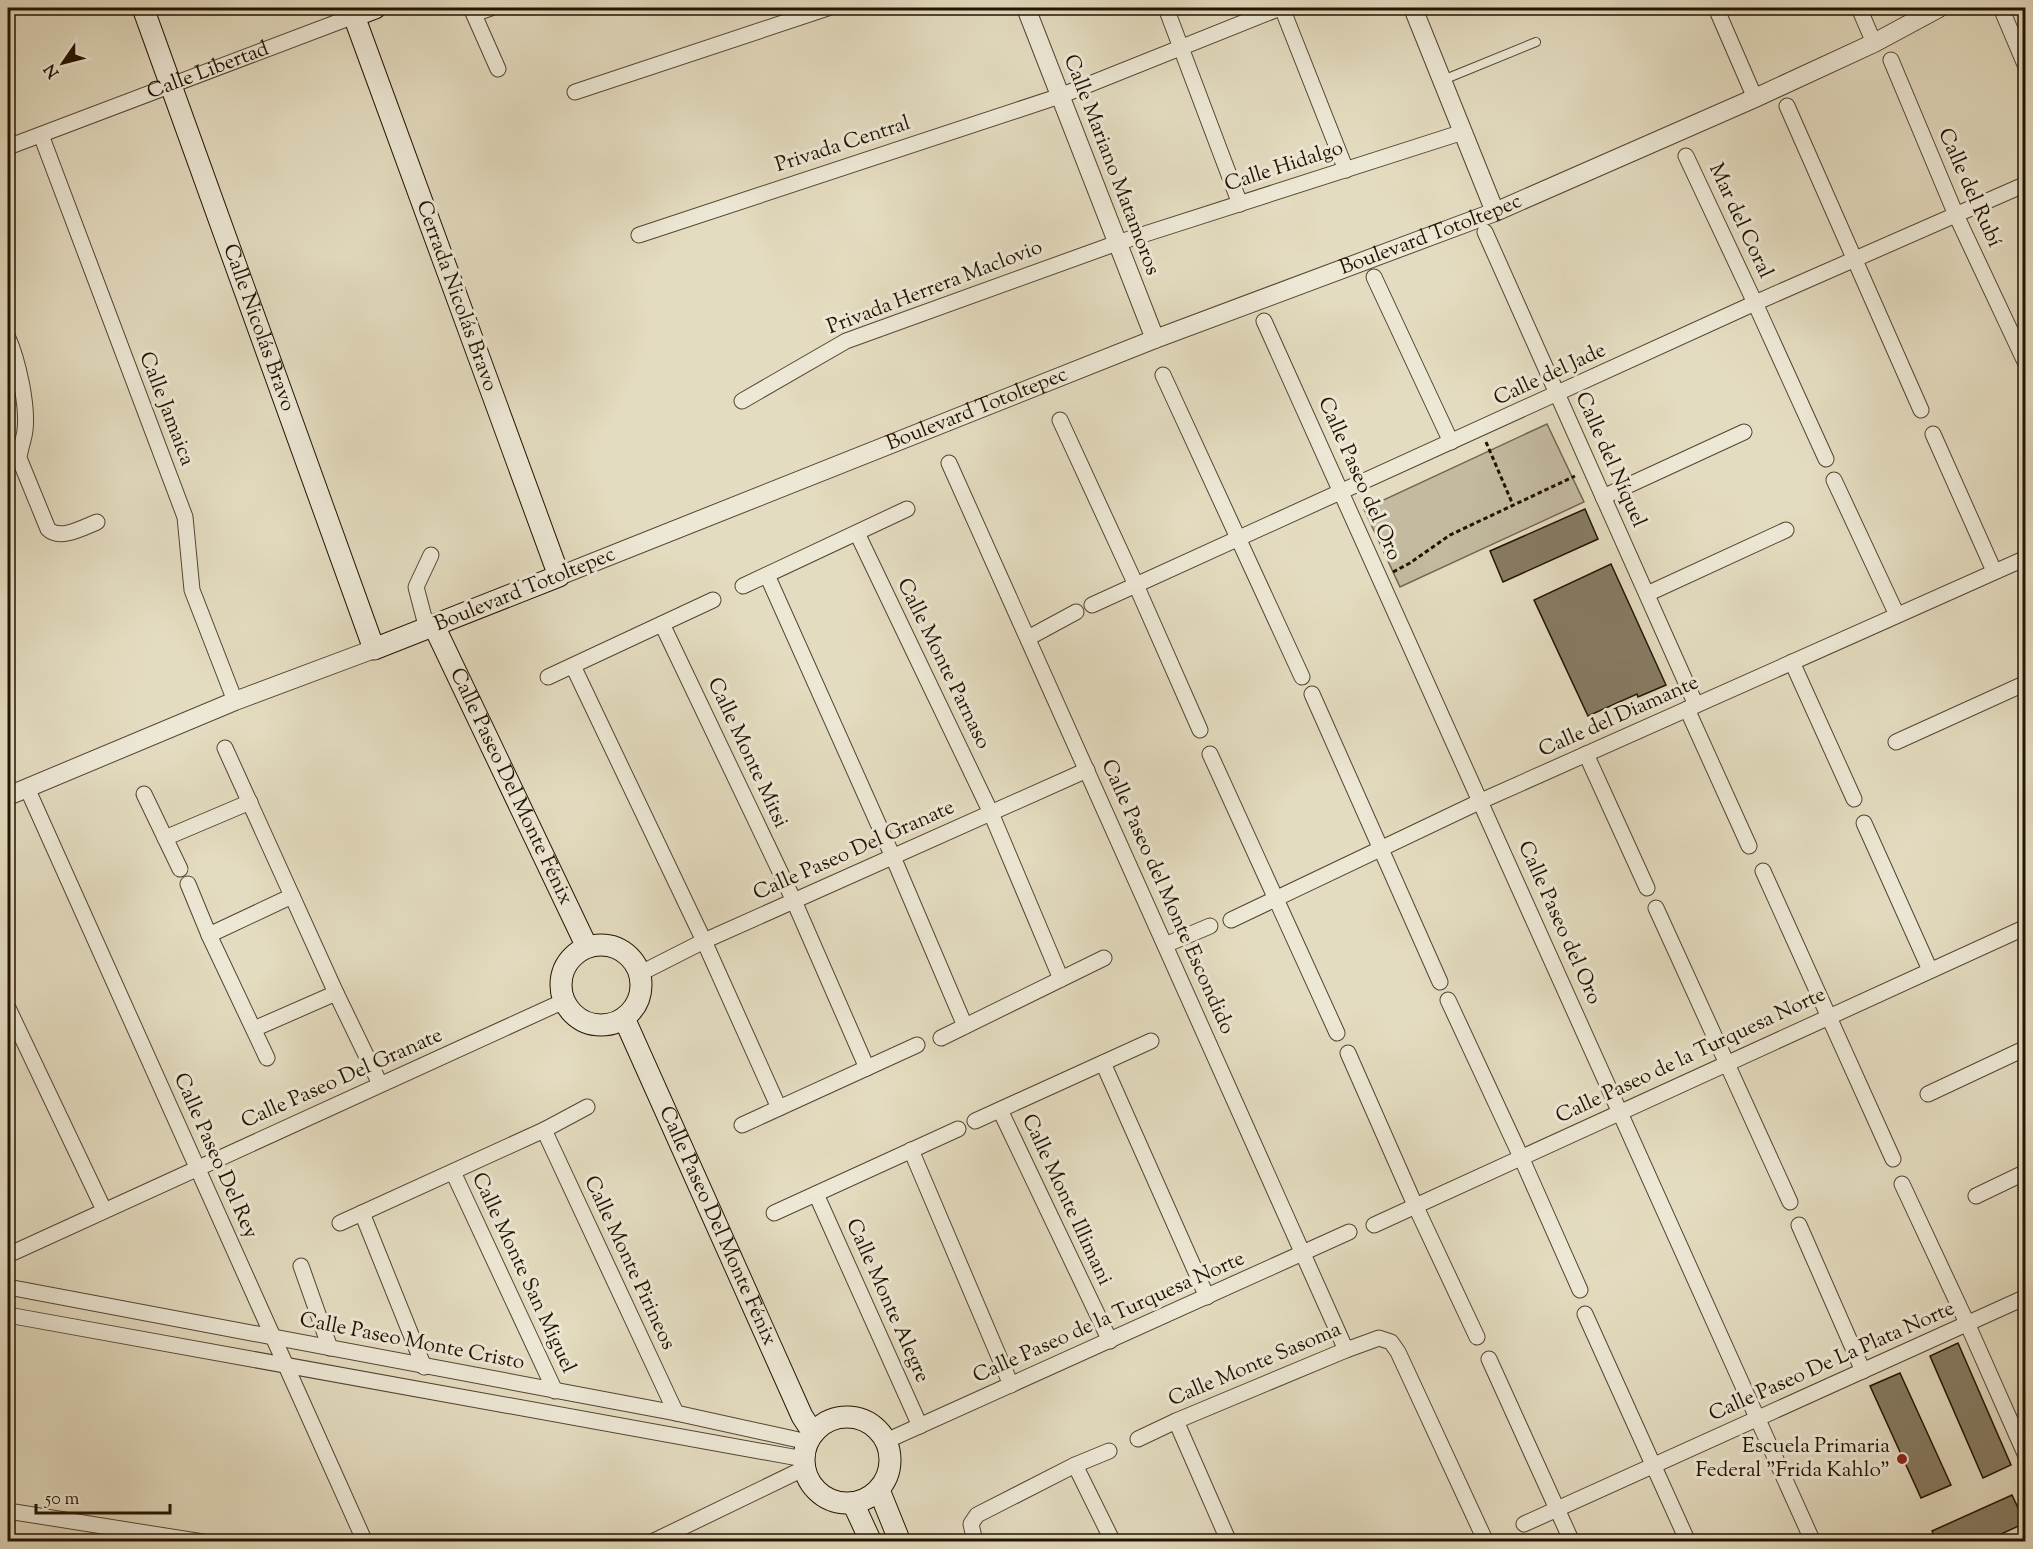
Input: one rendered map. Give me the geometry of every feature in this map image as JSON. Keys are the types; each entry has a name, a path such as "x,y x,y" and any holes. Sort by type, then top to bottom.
{"main road":[{"name":"Calle Nicolás Bravo","path":"143,8 374,649"},
{"name":"Calle Libertad","path":"354,16 375,8"},
{"name":"Cerrada Nicolás Bravo","path":"354,16 559,576"},
{"name":"Boulevard Totoltepec","path":"374,649 559,576"},
{"name":"Calle Paseo Del Monte Fénix","path":"430,628 587,947"},
{"path":"607,946 625,953 634,962 639,974 641,986 633,1009 624,1018 613,1023 590,1024 570,1012 564,1001 561,989 562,975 567,963 576,953 587,947 607,946"},
{"name":"Calle Paseo Del Monte Fénix","path":"624,1018 802,1416 807,1451"},
{"path":"849,1416 863,1419 875,1426 886,1442 890,1450 891,1465 887,1478 872,1496 853,1503 840,1503 828,1499 809,1481 807,1451 823,1424 835,1418 849,1416"},
{"path":"879,1490 900,1542"},
{"path":"853,1503 871,1542"}],"street":[{"path":"491,8 472,11 498,69"},
{"path":"575,92 828,8"},
{"name":"Calle Mariano Matamoros","path":"1026,8 1155,339"},
{"path":"1166,8 1240,204"},
{"path":"1281,8 1346,170"},
{"name":"Privada Central","path":"639,235 1060,96 1281,8"},
{"path":"1413,8 1495,212"},
{"path":"1716,8 1755,98"},
{"path":"1859,8 1874,43"},
{"name":"Boulevard Totoltepec","path":"559,576 1155,339 1495,212 1755,98 1874,43 1939,8"},
{"path":"2001,8 2025,67"},
{"name":"Calle Libertad","path":"8,147 354,16"},
{"name":"Calle del Rubí","path":"1891,60 1956,215 2025,364"},
{"path":"1787,106 1921,410"},
{"name":"Calle Hidalgo","path":"1118,243 1463,132"},
{"name":"Calle Jamaica","path":"41,135 185,517 192,590 235,701"},
{"name":"Mar del Coral","path":"1686,156 1826,459"},
{"name":"Calle del Jade","path":"1092,605 1755,303 2025,184"},
{"name":"Calle del Níquel","path":"1485,232 1647,594 1749,846"},
{"name":"Privada Herrera Maclovio","path":"742,401 846,341 1118,243"},
{"path":"1374,277 1452,442"},
{"name":"Calle Paseo del Oro","path":"1264,321 1813,1542"},
{"path":"8,338 15,354 25,416 25,433 19,458 48,530 53,534 60,534 97,522"},
{"path":"1163,375 1302,676"},
{"path":"1060,420 1200,730"},
{"path":"1603,497 1744,432"},
{"path":"1933,434 1994,571"},
{"name":"Calle Paseo del Monte Escondido","path":"949,463 1346,1350"},
{"path":"1834,480 1897,615"},
{"path":"744,586 907,509"},
{"path":"1647,594 1786,530"},
{"name":"Calle Monte Parnaso","path":"857,532 991,813 1061,978"},
{"path":"430,628 416,587 431,555"},
{"name":"Calle del Diamante","path":"1231,920 1586,753 2025,558"},
{"path":"767,575 893,857 965,1026"},
{"path":"548,677 713,600"},
{"path":"1028,638 1076,612"},
{"name":"Calle Monte Mitsi","path":"662,624 794,901 867,1068"},
{"name":"Boulevard Totoltepec","path":"8,796 235,701 374,649"},
{"path":"1792,662 1854,799"},
{"path":"573,666 704,942 779,1108"},
{"path":"1896,742 2025,683"},
{"path":"1312,694 1440,982"},
{"path":"225,748 336,993 380,1084"},
{"path":"1586,753 1647,888"},
{"path":"1210,754 1337,1033"},
{"name":"Calle Paseo Del Granate","path":"639,974 794,901 1087,770"},
{"name":"Calle Paseo Del Rey","path":"27,788 365,1542"},
{"path":"144,794 180,869"},
{"path":"165,838 250,802"},
{"path":"1864,823 1930,970"},
{"path":"1763,871 1893,1160"},
{"path":"188,884 209,935 267,1058"},
{"path":"209,935 292,896"},
{"path":"1656,908 1790,1202"},
{"path":"1166,945 1210,926"},
{"name":"Calle Paseo de la Turquesa Norte","path":"1374,1225 2025,927"},
{"path":"941,1038 1104,957"},
{"path":"254,1029 336,993"},
{"path":"1448,1000 1580,1290"},
{"name":"Calle Paseo Del Granate","path":"9,1250 104,1210 564,1001"},
{"path":"8,1008 104,1210"},
{"path":"975,1121 1151,1041"},
{"path":"742,1125 917,1045"},
{"path":"1928,1094 2025,1048"},
{"path":"1348,1053 1415,1205 1477,1337"},
{"path":"1103,1063 1207,1297"},
{"path":"340,1223 544,1130 587,1107"},
{"name":"Calle Monte Illimani","path":"1000,1110 1110,1341"},
{"path":"774,1213 958,1129"},
{"name":"Calle Monte Pirineos","path":"544,1130 676,1413"},
{"path":"911,1150 1011,1385"},
{"name":"Calle Monte San Miguel","path":"453,1172 555,1391"},
{"path":"1976,1196 2025,1172"},
{"path":"1902,1184 1967,1323 2025,1456"},
{"name":"Calle Monte Alegre","path":"816,1194 920,1426"},
{"path":"362,1213 424,1367"},
{"path":"1798,1225 1863,1371"},
{"name":"Calle Paseo de la Turquesa Norte","path":"886,1442 1349,1232"},
{"path":"302,1266 330,1348"},
{"name":"Calle Paseo Monte Cristo","path":"8,1287 676,1413 807,1451"},
{"name":"Calle Paseo De La Plata Norte","path":"1524,1524 2025,1297"},
{"path":"1585,1314 1688,1542"},
{"name":"Calle Paseo Monte Cristo","path":"8,1315 286,1365 807,1451"},
{"name":"Calle Monte Sasoma","path":"1138,1439 1176,1420 1379,1338 1391,1342 1398,1352 1486,1542"},
{"path":"1489,1359 1572,1542"},
{"path":"1176,1420 1229,1542"},
{"path":"651,1542 807,1451"},
{"path":"975,1542 971,1524 977,1515 1075,1465 1109,1451"},
{"path":"1075,1465 1113,1542"},
{"path":"8,1511 203,1542"}],"lane":[{"path":"1442,80 1536,42"}],"path":[{"path":"1480,429 1513,505"},
{"path":"1380,578 1410,563 1450,535 1590,469"}],"shaded area":[{"path":"1547,424 1584,502 1400,587 1364,509"}],"building":[{"path":"1585,509 1598,539 1503,582 1490,551"},
{"path":"1611,564 1666,685 1638,697 1637,694 1588,716 1534,600"},
{"path":"1958,1343 2011,1465 1983,1478 1930,1356"},
{"path":"1900,1373 1951,1485 1921,1498 1870,1386"},
{"path":"2012,1495 2025,1523 1984,1542 1936,1542 1932,1531"}],"place":[{"name":"Escuela Primaria Federal \"Frida Kahlo\"","path":"1902,1459"}]}
